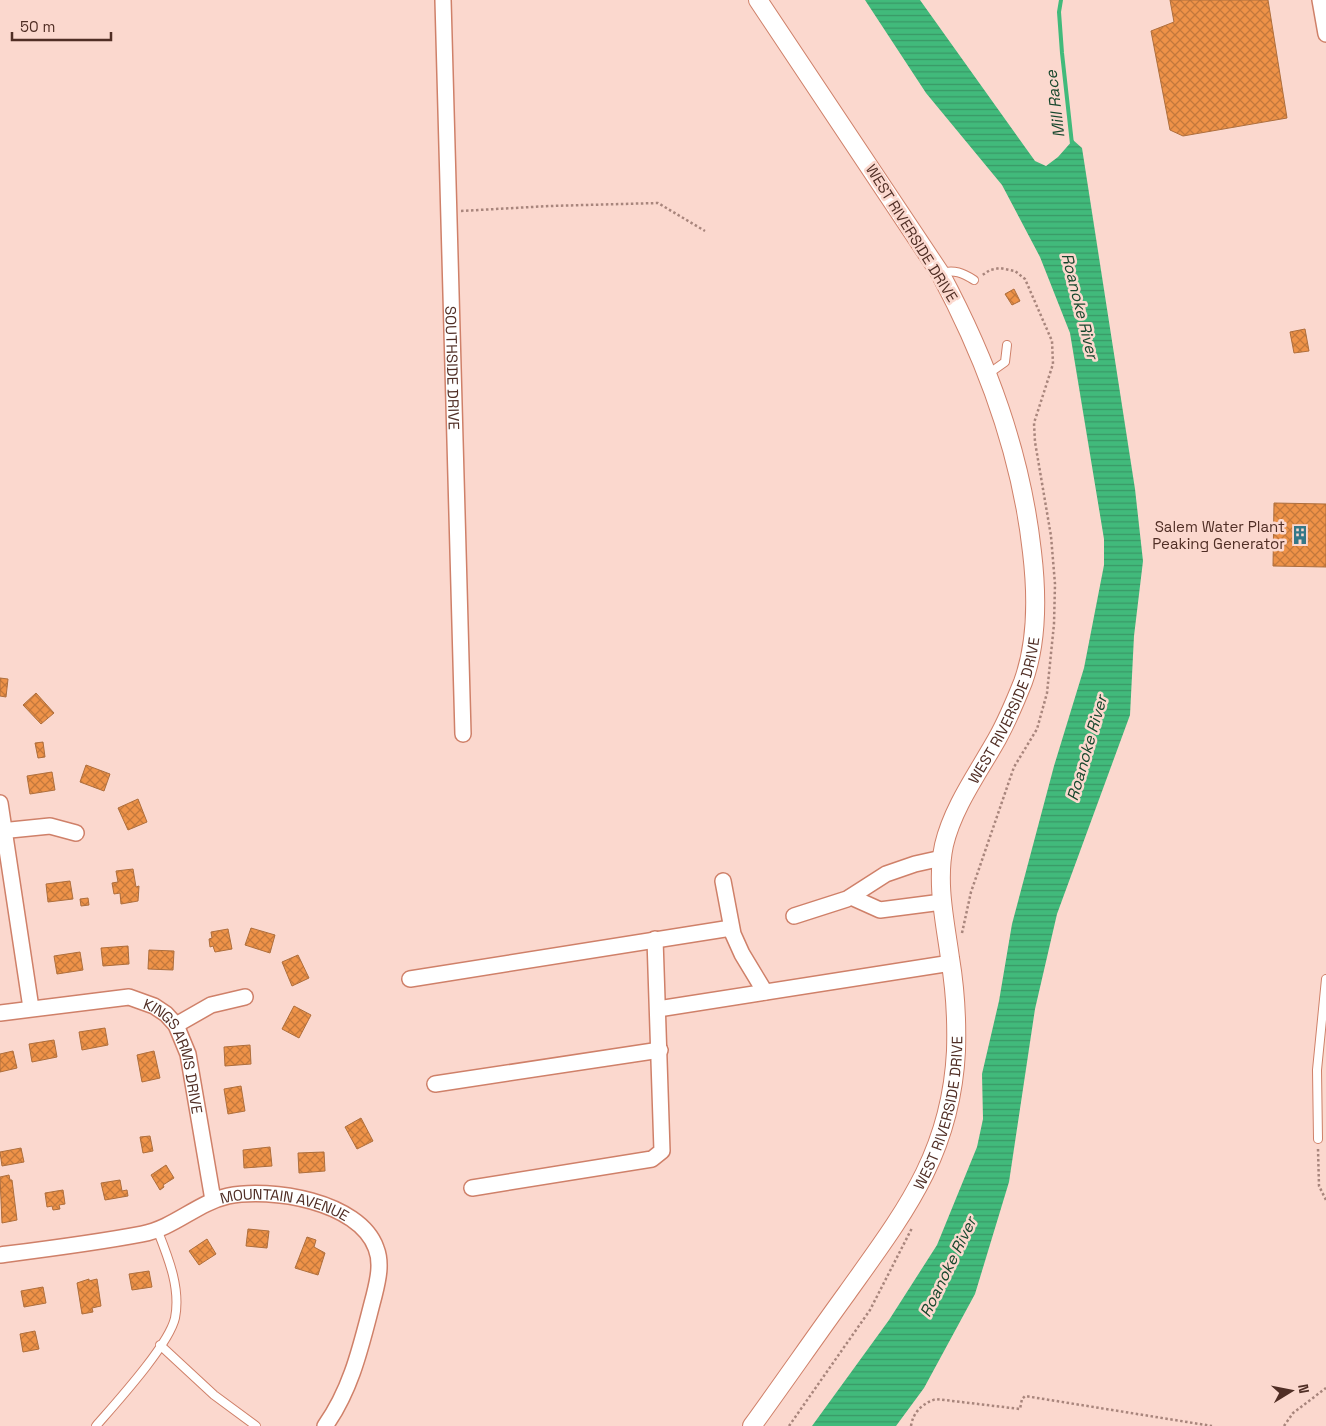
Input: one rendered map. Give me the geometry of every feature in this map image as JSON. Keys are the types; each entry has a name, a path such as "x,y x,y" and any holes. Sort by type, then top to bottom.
{"street":[{"name":"SOUTHSIDE DRIVE","path":"443,0 463,734"},
{"name":"WEST RIVERSIDE DRIVE","path":"752,1426 902,1216 926,1174 946,1116 955,1064 954,991 942,902 942,858 952,821 1012,709 1024,678 1034,631 1034,570 1024,494 1009,433 988,374 964,319 940,274 758,0"},
{"path":"1320,0 1326,34"},
{"path":"0,802 2,831 31,1008"},
{"path":"2,831 50,826 76,833"},
{"path":"794,916 851,897 871,882 886,874 942,858"},
{"path":"723,881 732,928 742,954 765,992"},
{"path":"851,897 880,910 942,902"},
{"path":"410,979 732,928"},
{"path":"472,1188 658,1157 662,1152 655,939"},
{"path":"658,1009 951,963"},
{"name":"KINGS ARMS DRIVE","path":"0,1014 31,1008 128,997 154,1006 176,1025 188,1054 213,1200"},
{"path":"176,1025 211,1005 245,997"},
{"path":"434,1084 660,1050"},
{"name":"MOUNTAIN AVENUE","path":"0,1255 87,1243 158,1229 213,1200 249,1194 274,1194 303,1198 343,1214 370,1236 376,1247 379,1260 378,1279 356,1365 345,1392 325,1426"}],"lane":[{"path":"940,274 950,270 974,280"},
{"path":"988,374 1005,362 1007,345"},
{"path":"1318,1139 1317,1070 1326,979"},
{"path":"96,1426 140,1374 174,1320 175,1284 158,1229"},
{"path":"160,1345 214,1395 256,1426"}],"path":[{"path":"448,211 658,203 705,231"},
{"path":"962,937 965,914 971,892 1014,767 1037,729 1040,720 1048,683 1055,584 1051,536 1035,442 1034,423 1053,364 1052,341 1025,279 1015,271 1000,268 990,270 974,280"},
{"path":"1318,1139 1318,1186 1326,1200"},
{"path":"789,1426 870,1310 915,1221"},
{"path":"1284,1426 1293,1413 1326,1388"},
{"path":"911,1426 917,1411 930,1401 936,1399 1020,1409 1022,1399 1025,1396 1212,1426"}],"water":[{"name":"Roanoke River","path":"865,0 920,0 1035,161 1046,166 1058,157 1073,140 1082,148 1135,489 1143,561 1134,636 1130,715 1057,914 1035,1009 1009,1182 975,1294 924,1388 896,1426 812,1426 889,1320 937,1245 977,1147 983,1119 982,1074 999,1001 1012,924 1054,766 1084,668 1104,565 1104,539 1070,333 1040,257 1002,185 926,93"}],"building":[{"path":"1170,0 1268,0 1287,118 1183,136 1170,130 1151,31 1174,22"},
{"path":"1014,289 1020,301 1012,305 1005,294"},
{"path":"1305,329 1309,351 1294,353 1290,332"},
{"name":"Salem Water Plant Peaking Generator","path":"1274,503 1326,504 1326,567 1273,566"},
{"path":"0,678 8,679 6,697 0,696"},
{"path":"36,693 54,713 41,724 23,705"},
{"path":"43,742 45,757 38,758 35,743"},
{"path":"86,765 110,774 104,791 80,782"},
{"path":"52,772 55,790 30,794 27,776"},
{"path":"138,799 147,822 128,830 118,808"},
{"path":"133,869 136,887 139,886 138,901 121,904 120,893 114,894 112,883 118,882 116,871"},
{"path":"70,881 73,899 48,902 46,884"},
{"path":"88,898 89,905 81,906 80,899"},
{"path":"251,928 275,935 270,953 245,945"},
{"path":"228,929 232,949 215,952 213,946 210,947 209,939 212,938 211,932"},
{"path":"128,946 129,964 103,966 101,948"},
{"path":"149,950 174,951 173,970 148,969"},
{"path":"80,952 83,970 57,974 54,956"},
{"path":"298,955 309,978 292,986 282,962"},
{"path":"294,1006 311,1015 299,1038 282,1029"},
{"path":"105,1028 108,1045 82,1050 79,1032"},
{"path":"54,1040 57,1057 32,1062 29,1044"},
{"path":"250,1045 251,1064 225,1066 224,1047"},
{"path":"13,1051 17,1068 0,1072 0,1054"},
{"path":"154,1051 160,1078 142,1082 137,1055"},
{"path":"241,1086 245,1111 228,1114 224,1089"},
{"path":"361,1118 373,1141 357,1149 345,1127"},
{"path":"150,1136 153,1151 143,1153 140,1137"},
{"path":"270,1147 272,1166 244,1168 243,1150"},
{"path":"21,1148 24,1162 2,1166 0,1152"},
{"path":"324,1152 325,1171 299,1173 298,1153"},
{"path":"166,1165 174,1178 163,1185 164,1187 160,1190 151,1175"},
{"path":"9,1175 10,1180 12,1180 17,1220 2,1223 0,1177"},
{"path":"120,1180 122,1191 127,1190 128,1196 105,1200 101,1183"},
{"path":"63,1190 65,1204 59,1205 60,1209 53,1210 52,1206 47,1207 45,1193"},
{"path":"248,1229 269,1231 267,1248 246,1246"},
{"path":"307,1237 316,1240 314,1247 325,1253 318,1275 295,1268"},
{"path":"207,1239 216,1254 199,1265 189,1251"},
{"path":"149,1271 152,1287 132,1290 129,1274"},
{"path":"89,1279 89,1281 97,1279 101,1306 92,1308 93,1312 82,1314 77,1283"},
{"path":"43,1287 46,1303 24,1307 21,1291"},
{"path":"35,1331 39,1349 23,1352 20,1334"}],"waterway":[{"name":"Mill Race","path":"1061,0 1059,12 1062,53 1072,144"}],"place":[{"name":"Salem Water Plant Peaking Generator","path":"1300,535"}]}
